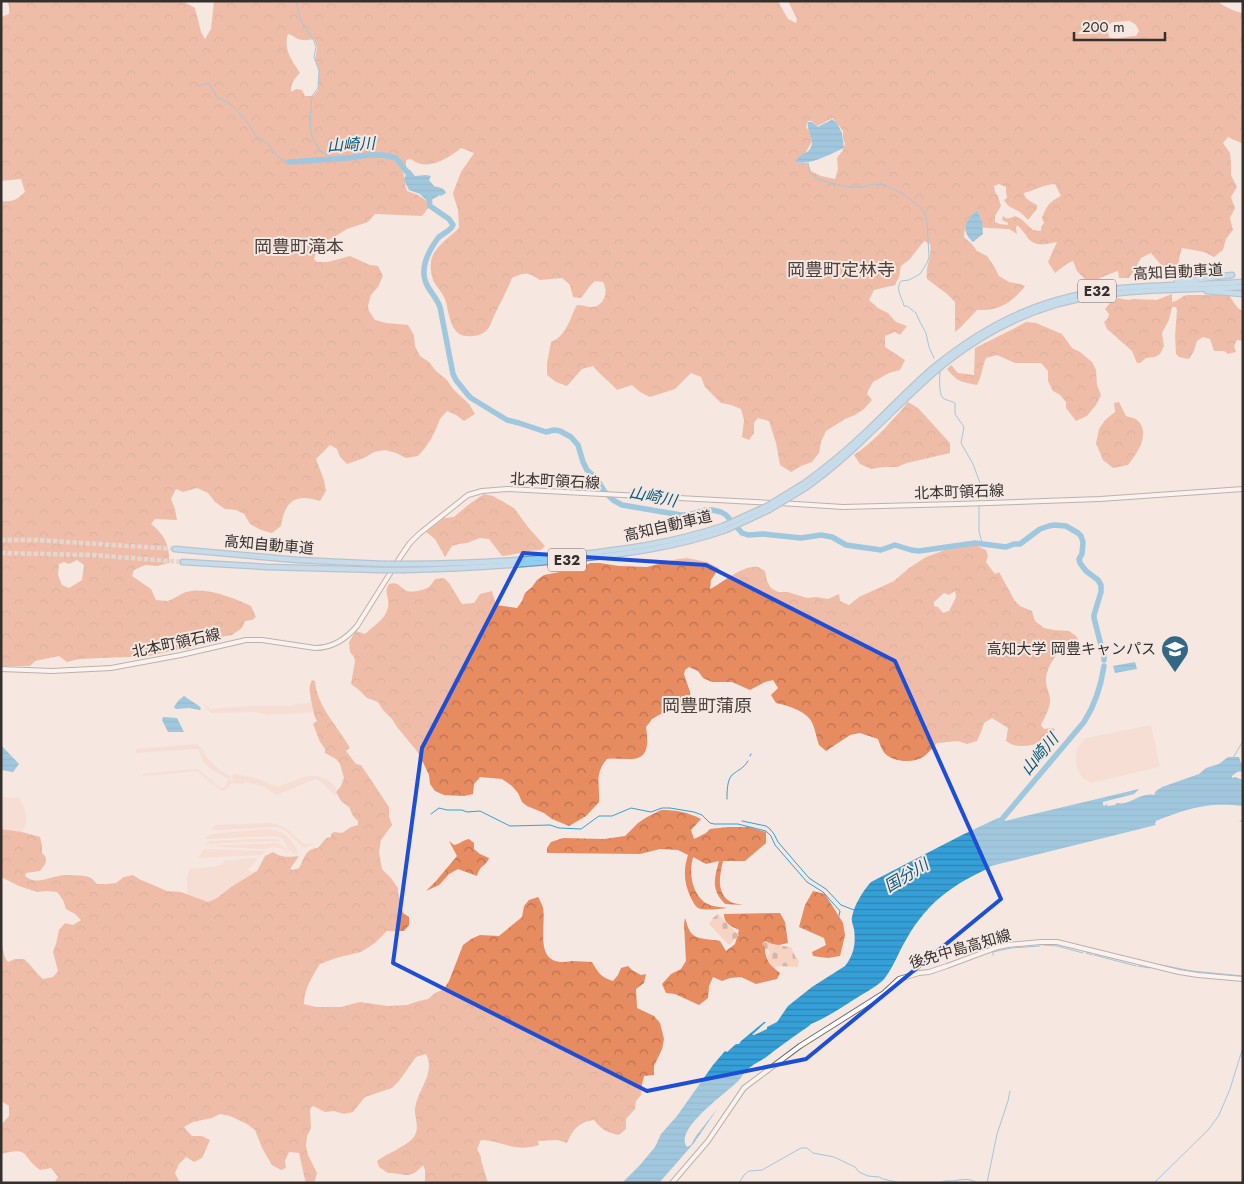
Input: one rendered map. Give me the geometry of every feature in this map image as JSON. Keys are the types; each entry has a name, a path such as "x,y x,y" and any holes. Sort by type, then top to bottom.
{"highway":[{"path":"1141,289 1232,275"},
{"name":"高知自動車道","path":"1141,289 1243,282"},
{"name":"高知自動車道","path":"183,562 382,570 590,553 690,537 724,528 805,486 932,370 990,328 1006,319 1039,305 1079,294 1115,288 1243,287"},
{"path":"1141,289 1243,294"},
{"name":"高知自動車道","path":"174,549 405,567"}],"main road":[{"name":"北本町領石線","path":"1,669 52,671 111,668 246,640 262,640 323,648 334,645 350,634 357,626 401,556 419,534 468,495 494,489 843,506 1100,499 1243,489"},
{"name":"後免中島高知線","path":"672,1183 708,1141 744,1088 800,1046 884,993 902,977 929,972 998,947 1057,942 1198,976 1243,979"}],"highlighted area":[{"path":"523,553 706,565 895,661 1001,899 806,1059 647,1091 393,963 422,748"}],"green space":[{"path":"7,1 183,1 195,8 201,32 205,39 211,29 214,1 778,1 788,19 796,23 797,19 788,1 1218,1 1229,8 1243,13 1243,144 1228,137 1223,143 1230,153 1231,175 1237,187 1231,197 1235,208 1230,218 1233,230 1226,239 1223,250 1214,257 1204,252 1182,248 1178,270 1166,271 1151,253 1141,258 1129,278 1119,278 1118,271 1096,280 1085,279 1077,271 1073,261 1055,273 1048,262 1057,242 1049,244 1034,243 1017,225 1017,234 1009,229 980,227 982,221 977,210 967,222 964,237 977,251 987,256 999,276 1009,282 1025,286 1004,305 992,309 977,310 955,332 955,302 927,279 930,244 924,241 910,259 901,266 895,285 874,290 869,300 878,308 888,313 896,322 907,326 900,335 895,332 885,336 885,347 905,360 900,370 889,373 873,382 867,394 872,400 864,409 826,431 819,453 812,462 791,472 780,465 769,421 758,418 754,423 754,433 749,440 742,437 744,420 741,409 721,403 705,387 701,377 691,373 675,389 650,397 632,385 617,390 593,366 582,369 567,386 556,382 547,375 551,342 564,332 577,305 595,307 602,302 605,295 603,282 595,281 581,298 573,297 570,285 562,278 540,280 529,274 520,275 512,278 487,330 475,336 466,336 456,331 450,321 445,299 434,282 431,265 437,248 459,228 458,210 453,194 461,172 474,153 461,148 443,160 430,164 417,163 411,159 406,160 406,167 402,169 407,191 418,195 428,202 429,207 422,216 375,214 368,222 347,229 318,247 314,259 317,262 328,262 350,256 370,265 378,266 383,276 378,287 371,295 368,306 369,311 375,320 408,325 414,335 415,346 420,356 447,380 453,389 469,404 475,414 464,421 447,411 440,419 431,439 418,456 406,458 385,450 374,452 347,464 340,457 337,449 330,445 316,459 326,491 320,501 304,498 293,501 285,510 281,526 272,533 250,524 244,514 236,510 225,509 215,502 208,493 197,488 183,492 176,489 171,499 177,520 155,519 151,524 165,540 169,563 157,566 145,565 134,570 132,576 151,589 156,600 168,601 186,592 202,591 228,596 251,606 256,617 245,621 242,628 232,635 220,637 188,649 149,656 79,659 67,662 59,656 35,661 30,666 1,666 1,201 14,200 25,192 21,179 1,181 1,17 9,14","holes":["1130,21 1136,25 1139,31 1136,36 1109,37 1107,26 1113,22","288,34 300,40 314,39 317,47 315,60 319,70 318,90 313,96 305,96 302,90 296,89 291,92 293,81 300,73 287,50","833,118 843,131 845,144 837,158 838,169 835,179 821,176 811,171 808,163 797,163 805,154 812,141 810,132 806,127 808,121 812,121 817,126","999,184 1006,187 1007,198 1004,200 1005,202 1028,220 1037,209 1037,205 1027,199 1024,193 1046,185 1055,184 1061,196 1047,207 1042,218 1044,223 1041,231 1033,230 1015,216 1010,218 1003,216 1002,220 1008,223 1008,225 995,222 995,216 1001,206 994,186","77,560 84,565 82,580 69,588 62,585 58,575 59,564 64,562 69,564"]},
{"path":"1172,294 1172,302 1188,295 1228,295 1238,308 1243,311 1243,341 1237,340 1234,346 1236,352 1228,354 1224,351 1214,351 1210,339 1203,337 1197,341 1189,359 1179,357 1176,354 1175,336 1177,310 1176,307 1172,307 1169,320 1162,333 1164,346 1160,354 1137,363 1132,351 1107,329 1104,322 1109,314 1105,309 1118,298 1157,300"},
{"path":"1026,322 1036,323 1062,334 1072,348 1092,362 1096,370 1097,385 1101,395 1087,416 1076,421 1066,408 1066,402 1053,391 1048,381 1048,371 1041,363 1015,363 997,355 986,358 977,385 960,381 947,369 951,365 958,373 974,375 975,348"},
{"path":"908,402 918,408 950,443 950,453 897,467 871,469 860,464 854,455 876,437"},
{"path":"1119,402 1126,416 1136,419 1141,425 1143,437 1135,456 1128,465 1113,468 1103,460 1096,443 1099,429 1105,420 1115,412 1114,403"},
{"path":"484,494 493,496 514,508 545,546 541,550 502,556 489,539 480,538 452,546 445,557 435,539 426,532 444,518 454,517"},
{"path":"975,545 986,550 988,556 986,562 995,574 999,572 1015,601 1020,606 1032,611 1035,621 1044,628 1069,631 1076,636 1085,652 1081,656 1067,650 1061,650 1049,667 1046,682 1050,703 1041,725 1044,729 1055,729 1046,739 1033,745 1019,746 1012,744 1006,741 1008,728 992,718 984,723 977,741 967,744 958,741 937,743 925,756 915,760 896,760 885,753 878,739 860,733 850,735 826,751 819,745 811,721 806,715 798,710 776,703 771,695 778,688 773,680 750,690 732,682 712,682 703,678 698,671 689,667 685,670 684,674 691,702 664,712 652,719 646,727 646,749 640,757 635,759 607,759 600,770 598,779 599,802 586,816 569,826 527,806 522,802 512,786 502,779 480,777 474,784 473,794 464,796 444,795 435,791 430,784 429,775 421,758 392,719 378,702 367,698 351,684 355,661 350,652 349,642 356,631 365,634 385,615 388,607 387,587 392,583 409,592 423,590 435,579 444,578 462,604 474,603 480,594 492,591 496,605 517,608 525,593 544,575 581,568 590,563 647,567 687,558 707,562 719,568 711,580 710,589 746,568 758,567 765,571 771,588 778,592 788,592 807,598 828,599 839,594 840,601 849,605 859,597 894,581 926,557 945,550","holes":["955,591 956,597 949,611 943,613 938,607 934,606 934,602 944,593 949,595"]},
{"path":"312,680 315,681 324,708 350,748 346,751 356,764 361,765 389,807 392,825 381,840 379,852 382,869 398,888 403,913 409,917 409,925 404,931 387,931 375,943 361,952 320,964 307,988 304,1004 316,1007 341,1007 360,1002 388,1006 407,1005 428,999 444,989 463,945 480,935 499,936 522,917 524,906 529,900 538,897 544,914 543,937 545,951 553,960 560,962 592,962 600,974 613,981 621,968 628,966 641,975 646,974 644,983 636,989 637,1008 654,1016 660,1023 664,1039 662,1049 654,1066 654,1075 644,1076 641,1095 636,1101 635,1109 626,1119 626,1129 619,1135 615,1134 599,1126 594,1120 584,1122 577,1127 567,1143 557,1140 538,1141 539,1145 523,1148 481,1140 477,1149 488,1183 425,1183 423,1165 411,1175 388,1173 379,1167 377,1161 410,1141 417,1131 415,1108 428,1074 429,1061 426,1054 416,1057 392,1088 365,1097 353,1112 344,1114 334,1111 325,1112 313,1106 310,1109 311,1128 307,1136 306,1146 308,1155 317,1173 315,1181 311,1183 306,1183 299,1153 289,1152 285,1161 286,1168 281,1170 272,1165 262,1148 255,1130 230,1116 220,1114 212,1118 193,1122 184,1127 192,1136 202,1136 210,1140 202,1158 194,1162 186,1157 179,1164 175,1173 179,1181 183,1183 54,1183 58,1177 51,1168 40,1170 22,1152 1,1154 1,1125 9,1116 9,1106 1,1101 1,943 8,962 15,959 24,959 43,979 53,977 58,971 53,952 59,930 65,923 73,925 81,920 66,909 63,900 57,892 37,892 1,877 1,829 40,837 42,853 46,858 46,862 40,871 26,873 25,876 34,880 44,880 64,875 78,875 89,877 97,884 107,884 116,883 124,877 133,875 167,891 181,892 208,902 257,871 265,856 273,852 289,857 299,856 290,869 299,868 308,852 318,848 326,838 331,837 331,834 334,832 342,833 358,825 358,821 353,816 349,807 341,801 336,792 344,778 340,764 336,759 325,753 325,749 313,724 317,721 310,692"},
{"path":"311,700 313,712 268,715 254,712 211,713 202,703 211,709 247,706 293,706 295,704 309,703"},
{"path":"1151,725 1160,767 1091,783 1080,774 1076,764 1076,752 1086,738"},
{"path":"196,744 211,762 230,776 231,781 233,781 232,775 236,774 256,778 278,787 308,776 322,777 336,788 336,796 315,779 276,795 264,787 245,782 243,784 232,783 225,790 220,790 197,771 143,776 143,774 196,769 220,788 224,788 229,779 207,766 202,760 198,749 136,753 136,749"},
{"path":"1,797 18,797 21,802 26,814 26,822 22,832 1,829"},
{"path":"661,810 682,812 701,819 691,830 694,839 710,829 728,827 749,827 766,832 766,843 745,861 723,861 720,882 722,892 729,901 743,905 725,904 717,894 715,879 719,861 706,864 693,857 692,881 700,898 706,903 727,908 708,910 697,907 691,898 686,882 685,866 688,855 678,850 660,849 640,854 547,853 547,848 551,842 563,838 604,839 625,836 638,823"},
{"path":"271,823 286,828 304,844 314,844 304,848 288,833 276,827 212,829 215,825"},
{"path":"264,829 284,834 294,844 298,854 290,851 283,839 275,836 205,838 211,834"},
{"path":"277,839 281,842 203,844 210,841"},
{"path":"469,839 474,843 474,849 489,858 477,876 458,869 449,874 439,885 426,891 457,856 449,841 454,845"},
{"path":"275,843 282,845 290,854 284,849 273,847 266,849 204,846"},
{"path":"204,849 266,851 260,855 198,858"},
{"path":"258,858 248,870 252,872 257,871 217,898 208,902 186,895 187,876 190,869 214,867 222,864 224,861"},
{"path":"813,891 825,894 843,923 845,935 840,956 828,958 813,956 812,952 826,945 824,938 799,927 805,905"},
{"path":"780,913 785,922 788,943 770,944 765,949 769,962 780,973 777,979 756,984 741,977 722,981 713,977 709,986 708,998 699,1005 675,994 666,993 662,984 671,974 681,969 686,961 685,918 694,936 720,941 726,951 735,944 739,930 727,922 724,914"},
{"path":"718,914 739,935 729,945 709,924"},
{"path":"765,941 775,945 791,947 796,958 799,960 798,967 779,966 774,968 769,963 767,957 770,952 762,944"}],"water":[{"path":"832,119 837,123 842,133 844,148 813,161 795,162 812,146 808,122 812,122 818,127"},
{"path":"404,167 415,176 431,176 429,180 434,186 443,189 446,193 428,202 420,194 409,190 404,180 406,174 402,168"},
{"path":"977,210 982,221 983,234 973,242 965,230 969,218"},
{"path":"1135,662 1137,669 1115,673 1113,666"},
{"path":"184,696 199,706 200,710 189,708 176,709 174,707"},
{"path":"163,717 177,718 184,732 168,732 162,720"},
{"path":"1,745 19,764 13,772 1,770"},
{"name":"国分川","path":"1228,757 1239,757 1241,763 1243,763 1243,771 1237,772 1232,778 1235,777 1243,780 1243,806 1215,805 1187,810 1156,821 1156,825 991,866 952,888 923,914 907,938 885,978 880,983 811,1024 752,1066 693,1122 687,1131 685,1140 687,1147 691,1145 718,1108 694,1143 659,1183 622,1183 655,1147 661,1134 677,1116 725,1051 727,1052 736,1044 739,1044 764,1022 766,1022 752,1035 767,1029 767,1027 777,1022 788,1006 812,987 845,966 852,953 855,939 852,920 853,912 859,898 871,882 998,818 1005,821 1139,789 1134,794 1103,802 1103,805 1127,803 1144,795 1154,795 1162,787 1199,774 1206,768 1219,764"}],"waterway":[{"path":"296,1 301,21 316,47 314,57 319,71 318,88 312,96 310,124 312,136 320,151 333,158"},
{"path":"198,86 209,83 217,97 232,105 256,136 267,143 279,158 289,162"},
{"name":"山崎川","path":"289,162 383,155 396,158 407,172"},
{"path":"808,163 810,173 820,180 847,187 862,187 874,184 885,185 905,195 921,208 925,214 929,257 927,263 920,274 909,280 901,281 899,290 904,306 907,306 916,313 926,333 934,358"},
{"name":"山崎川","path":"429,196 430,206 449,219 453,225 438,238 431,249 424,268 424,274 425,281 440,307 453,374 456,380 471,398 507,420 546,432 560,431 571,437 578,445 587,470 597,479 604,491 613,500 622,505 681,515 706,510 721,512 742,533 748,535 763,534 801,538 821,535 832,537 846,545 881,550 895,545 919,551 975,543 1006,547 1020,544 1040,529 1054,525 1066,526 1081,536 1083,542 1082,554 1079,559 1080,563 1101,585 1094,618 1104,660"},
{"path":"940,369 941,396 955,403 955,414 964,427 961,443 973,464 980,483 979,531 982,543"},
{"name":"山崎川","path":"997,825 1084,722 1097,695 1104,666"},
{"path":"1233,758 1243,741"},
{"path":"727,799 730,777 748,761"},
{"path":"431,814 439,808 467,812 480,811 510,826 550,825 559,828 581,829 599,816 612,816 631,808 651,812 662,808 694,812 702,815 710,823 738,824 766,831 771,836 775,845 807,882 823,892 840,911 839,916"},
{"path":"742,821 766,826 770,829 778,842 809,878 826,889 841,905 854,910"},
{"path":"1043,945 1057,946 1083,953"},
{"path":"993,955 993,952 1011,948 1040,946"},
{"path":"1086,953 1092,955"},
{"path":"1094,955 1136,966"},
{"path":"1151,963 1192,971 1243,976"},
{"path":"1138,966 1149,968"},
{"path":"1154,1183 1209,1129 1219,1115 1230,1089 1243,1047"},
{"path":"987,1183 997,1134 1010,1091"},
{"path":"739,1183 749,1171 762,1170 801,1148 807,1148 813,1153 834,1157 855,1167 859,1172 868,1176 900,1183"},
{"path":"941,1183 965,1179 977,1183"}],"tunnel":[{"path":"1,540 37,540 175,549"},
{"path":"1,553 92,555 183,562"}],"place":[{"name":"高知大学 岡豊キャンパス","path":"1175,673"}],"district":[{"name":"岡豊町滝本","path":"299,247"},
{"name":"岡豊町定林寺","path":"841,270"},
{"name":"岡豊町蒲原","path":"707,706"}]}
